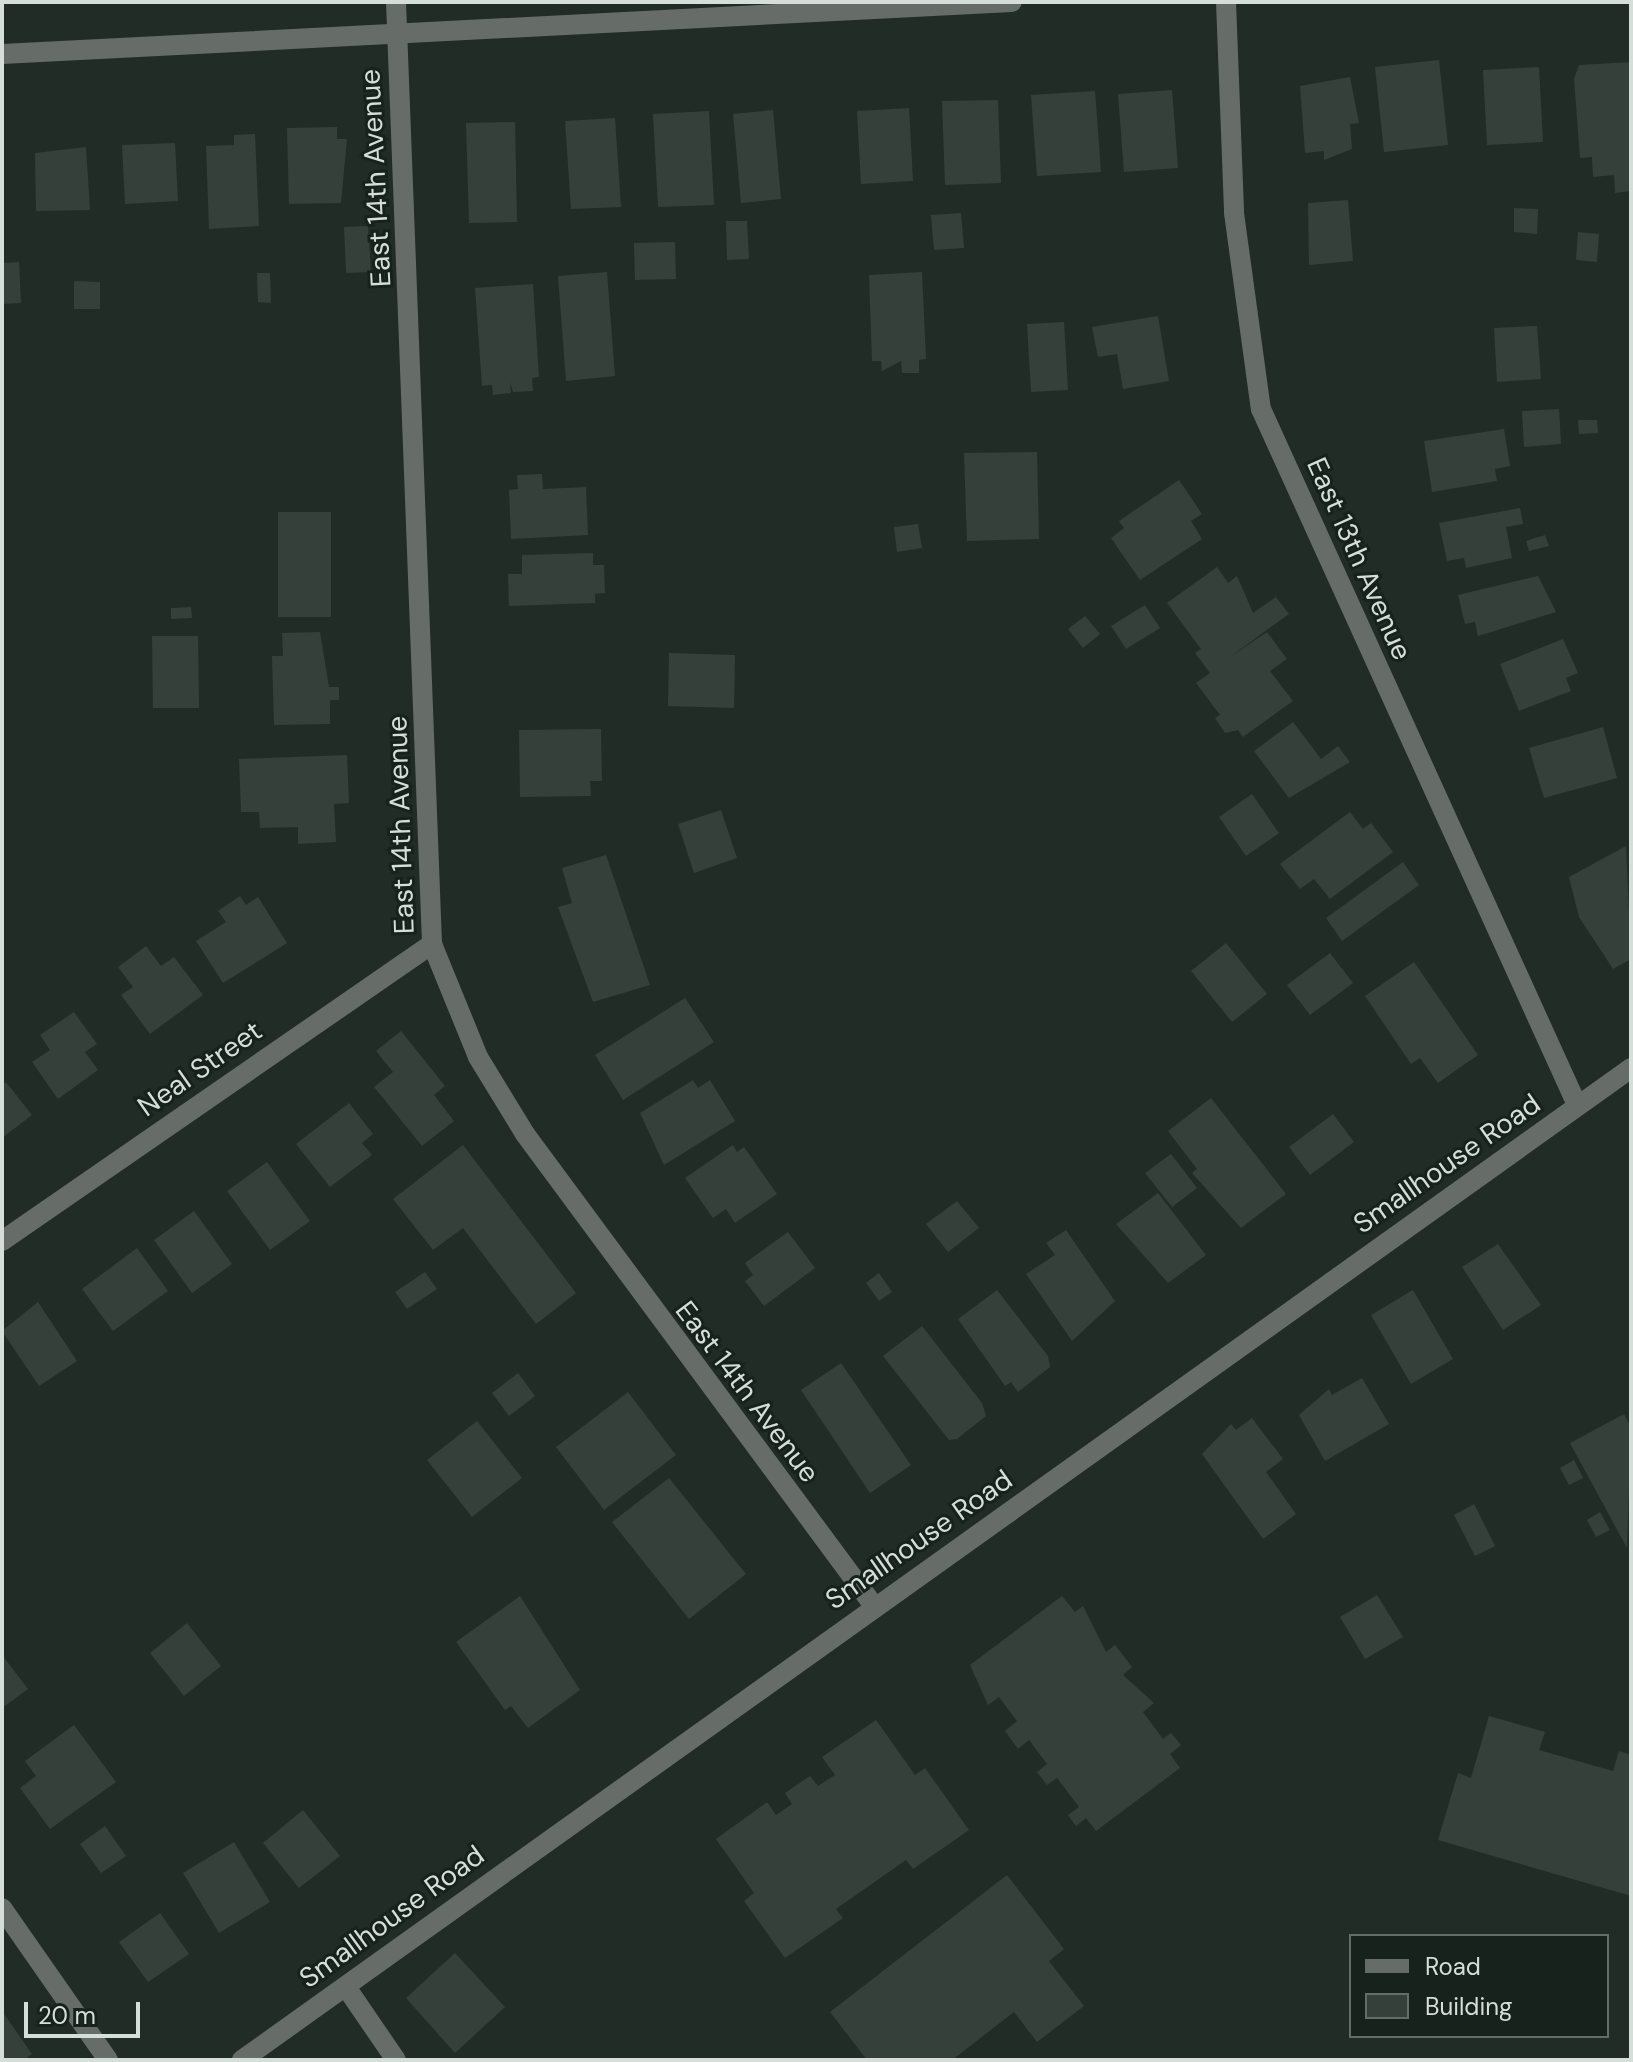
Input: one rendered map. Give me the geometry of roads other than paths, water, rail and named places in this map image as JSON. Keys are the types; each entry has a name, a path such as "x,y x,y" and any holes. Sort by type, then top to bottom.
{"street":[{"name":"East 14th Avenue","path":"396,2 432,944 478,1057 525,1134 874,1606"},
{"path":"2,54 397,31 1012,2"},
{"name":"East 13th Avenue","path":"1226,2 1234,213 1261,409 1577,1105"},
{"name":"Neal Street","path":"2,1241 432,944"},
{"name":"Smallhouse Road","path":"242,2060 1631,1068"},
{"path":"2,1908 108,2060"},
{"path":"346,1987 396,2060"}]}
